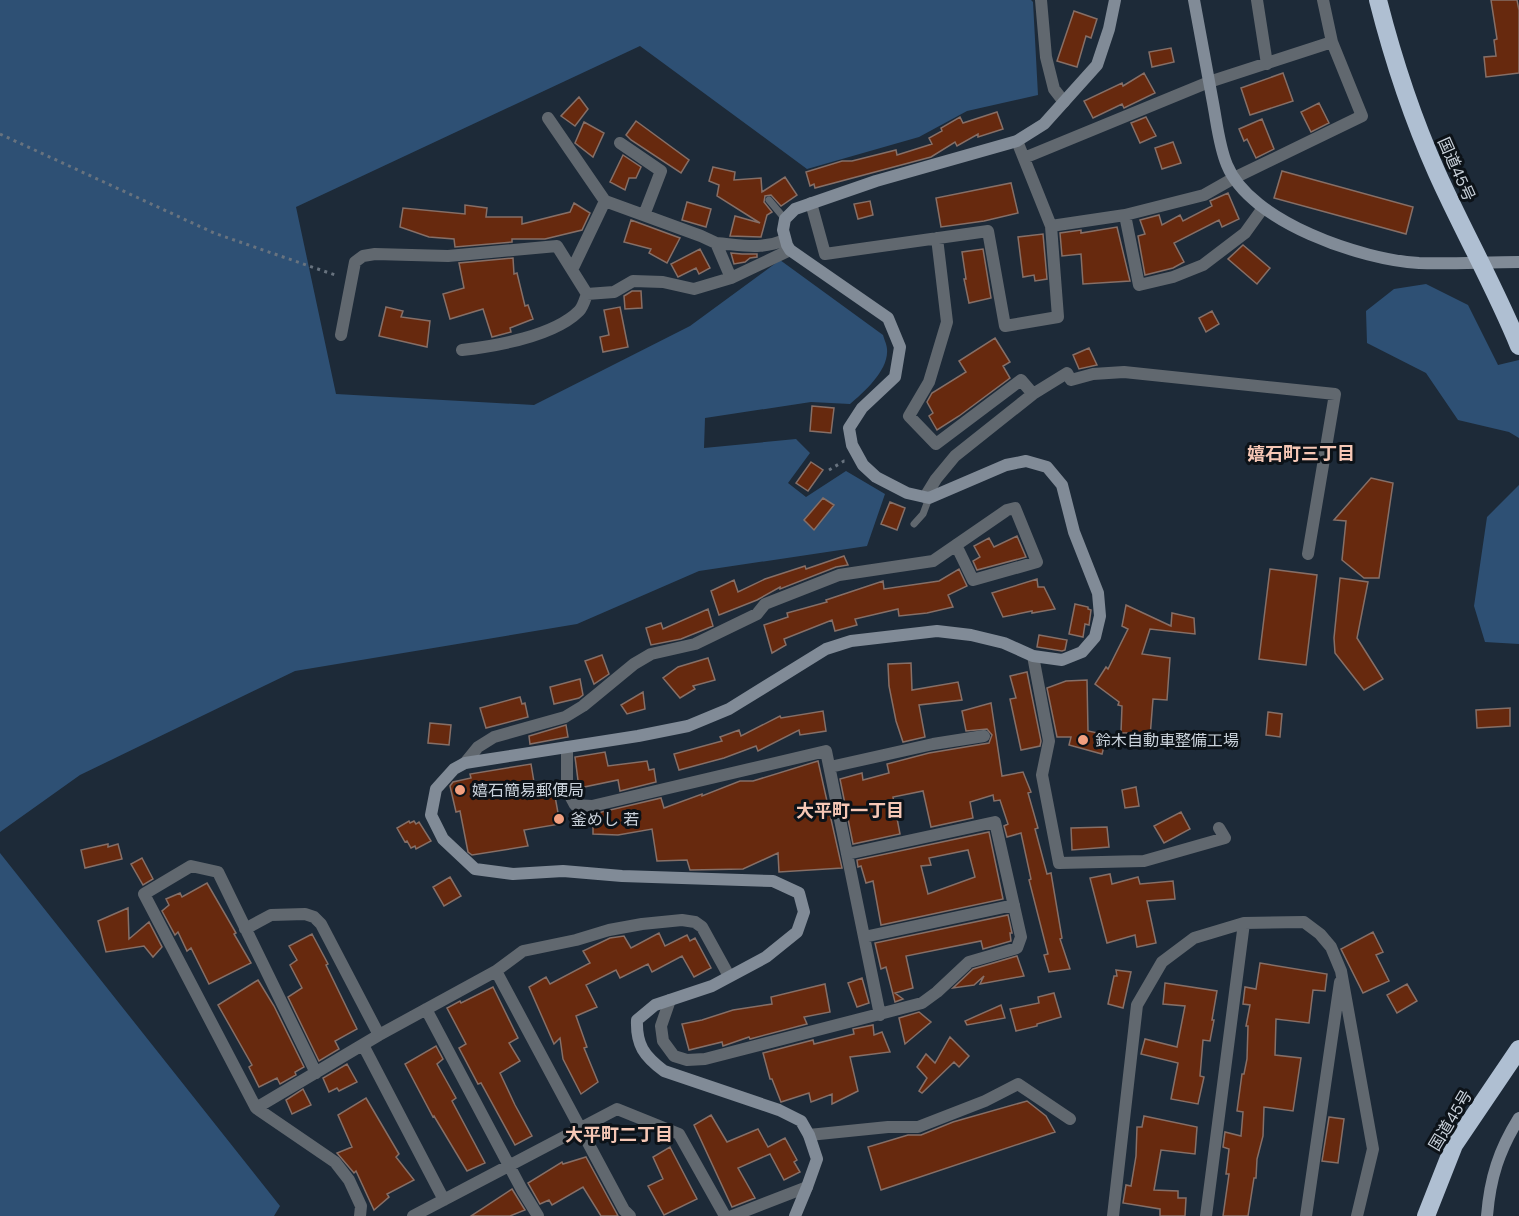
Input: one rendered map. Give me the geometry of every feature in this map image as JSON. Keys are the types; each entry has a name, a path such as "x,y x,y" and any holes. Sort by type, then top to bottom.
{"highway":[{"name":"国道45号","path":"1378,0 1402,84 1419,129 1519,346"},
{"name":"国道45号","path":"1426,1216 1454,1145 1519,1049"}],"street":[{"path":"1041,0 1046,57 1054,89 1064,102"},
{"path":"795,1216 817,1159 809,1135 801,1121 779,1110 664,1071 649,1060 636,1038 637,1020 655,1005 711,986 766,957 796,932 804,912 799,893 772,881 622,876 563,871 513,874 476,869 443,839 431,815 436,789 454,769 465,763 688,726 729,709 826,649 851,641 937,631 1004,643 1033,656 1062,660 1082,652 1095,637 1100,616 1098,593 1074,532 1062,485 1047,467 1026,461 1006,465 927,497 907,493 876,477 863,465 852,445 849,428 862,408 895,377 900,347 888,318 788,245 783,230 785,219 795,209 876,182 1017,141 1044,124 1097,65 1115,0"},
{"path":"1194,0 1220,141 1227,166 1252,200 1287,223 1366,255 1417,263 1519,262"},
{"path":"1257,0 1267,64"},
{"path":"1051,226 1125,215 1203,195 1362,116 1332,42 1323,0"},
{"path":"1024,158 1209,82 1332,42"},
{"path":"548,118 605,201 716,243 754,248 788,245"},
{"path":"811,203 825,254 988,231 1005,327 1058,317 1051,226 1017,141"},
{"path":"620,143 661,171 644,215"},
{"path":"572,270 605,201"},
{"path":"1125,215 1140,285 1173,277 1203,265 1245,233 1263,208"},
{"path":"937,238 947,322 928,382 909,416 936,444 1021,380 1033,394"},
{"path":"716,243 732,278"},
{"path":"587,294 614,292 633,281 663,282 694,290 732,278 766,263 788,245"},
{"path":"341,335 355,262 363,256 375,254 448,256 557,246 587,294"},
{"path":"462,350 503,345 559,325 580,310 587,294"},
{"path":"927,497 936,478 955,456 1033,394 1066,373 1071,380 1093,374 1124,372 1335,394 1308,554"},
{"path":"465,763 478,747 494,737 565,717 583,706 634,664 651,654 695,644 757,614 765,604 839,575 933,561 956,545 1007,510 1015,508 1036,562 973,580 956,545"},
{"path":"1033,656 1049,741 1042,775 1059,863 1144,861 1225,838 1219,828"},
{"path":"830,767 933,744 984,736"},
{"path":"567,747 567,790 575,805 583,806 592,806 826,751 880,1015"},
{"path":"670,1000 661,1026 663,1041 674,1056 687,1060 705,1059 922,1003 969,962 1017,948 1022,937 995,822 847,854"},
{"path":"316,1073 218,872 190,866 144,894 256,1108 335,1162 349,1180 361,1206 360,1216"},
{"path":"864,937 1014,905"},
{"path":"245,930 271,915 305,914 314,917 321,924 379,1035"},
{"path":"256,1108 379,1035 496,970 523,951 576,940 609,930 682,920 695,922 702,927 729,976"},
{"path":"1113,1216 1137,1005 1162,962 1194,938 1244,923 1304,922 1320,934 1331,947 1341,971 1373,1149 1357,1216"},
{"path":"1206,1216 1244,923"},
{"path":"496,970 624,1209 630,1216"},
{"path":"1306,1216 1341,971"},
{"path":"426,1010 538,1216"},
{"path":"363,1045 444,1200"},
{"path":"809,1135 888,1127 918,1127 985,1101 1018,1084 1070,1119"},
{"path":"413,1216 617,1109 679,1134 725,1216"},
{"path":"1487,1216 1497,1160 1519,1118"},
{"path":"732,1216 807,1187"}],"lane":[{"path":"769,200 785,219"},
{"path":"914,524 924,514 927,497"}],"path":[{"path":"0,134 214,233 338,276"}],"shaded area":[{"path":"0,0 1031,0 1033,2 1038,95 967,111 919,137 807,169 640,46 296,207 336,394 534,405 690,326 780,260 883,335 887,349 884,365 875,380 850,404 811,402 705,418 704,448 796,439 810,453 788,483 806,497 846,471 885,494 867,546 699,571 577,624 295,671 80,775 0,832"},
{"path":"1426,284 1468,305 1498,365 1519,360 1519,438 1509,432 1458,420 1426,373 1367,343 1366,311 1394,289"},
{"path":"1519,485 1519,644 1485,642 1474,606 1487,517"},
{"path":"0,853 280,1206 274,1216 0,1216"}],"building":[{"path":"1491,0 1517,0 1519,73 1486,77 1484,57 1496,56 1494,40 1497,39"},
{"path":"1074,11 1097,19 1091,38 1086,36 1077,67 1057,61"},
{"path":"1171,48 1174,62 1152,67 1149,52"},
{"path":"1144,73 1155,93 1124,108 1122,104 1093,118 1084,101 1122,83 1123,86"},
{"path":"1283,73 1293,101 1250,115 1241,88"},
{"path":"579,97 588,109 575,126 561,116"},
{"path":"1319,103 1329,123 1311,132 1301,112"},
{"path":"997,112 1003,129 978,137 978,134 957,146 955,142 931,157 815,188 814,184 810,186 806,172 842,161 852,161 896,150 897,155 932,144 929,138 960,117 963,123"},
{"path":"1146,117 1156,136 1140,143 1131,123"},
{"path":"1262,119 1274,149 1256,158 1247,139 1244,141 1239,129"},
{"path":"636,121 689,160 681,173 626,135"},
{"path":"584,122 604,133 593,157 575,143"},
{"path":"1173,142 1181,163 1162,169 1155,148"},
{"path":"623,155 641,167 636,178 629,178 625,190 610,182"},
{"path":"713,167 735,172 734,180 761,178 762,192 785,177 797,195 781,206 771,195 765,196 764,202 772,212 767,215 761,237 730,236 735,216 760,223 717,196 719,185 709,181"},
{"path":"1282,171 1413,207 1406,234 1274,198"},
{"path":"1011,183 1018,213 941,227 936,198"},
{"path":"1228,193 1239,219 1222,227 1219,220 1174,243 1184,262 1173,268 1145,275 1138,236 1145,234 1140,220 1159,215 1162,225 1180,215 1183,221 1212,206 1210,201"},
{"path":"870,201 873,215 858,219 854,204"},
{"path":"687,202 711,209 706,227 682,220"},
{"path":"574,203 590,213 582,230 545,239 512,239 512,242 455,247 454,239 429,237 400,227 403,208 465,214 465,205 487,208 486,217 522,217 522,224 570,212"},
{"path":"631,220 680,238 667,263 649,253 651,249 624,242"},
{"path":"1117,227 1130,281 1083,284 1081,254 1062,256 1060,233 1081,230 1081,233"},
{"path":"1043,234 1047,279 1035,281 1034,275 1023,277 1018,237"},
{"path":"1243,245 1270,268 1257,284 1228,259"},
{"path":"700,249 710,268 699,274 696,268 678,277 671,264"},
{"path":"983,249 991,298 969,303 962,252"},
{"path":"731,253 757,254 757,257 734,264"},
{"path":"513,258 514,274 517,273 525,306 528,305 533,319 510,328 511,332 492,337 483,309 450,319 443,294 464,288 459,263"},
{"path":"632,291 641,291 642,308 625,309 624,296"},
{"path":"386,307 403,311 401,317 430,321 427,347 379,336"},
{"path":"620,307 628,347 603,352 600,337 609,335 604,310"},
{"path":"1212,311 1219,324 1206,332 1199,318"},
{"path":"995,338 1010,362 1003,366 1010,378 937,430 929,416 933,413 927,402 932,393 966,372 959,361"},
{"path":"1089,348 1097,365 1079,369 1073,355"},
{"path":"812,406 834,408 831,433 810,431"},
{"path":"811,462 823,470 808,491 796,483"},
{"path":"1371,478 1393,483 1379,578 1364,578 1342,560 1346,521 1334,520"},
{"path":"823,498 834,505 814,530 804,520"},
{"path":"890,502 905,508 897,530 881,524"},
{"path":"1017,536 1026,557 977,570 973,561 980,557 974,546 989,538 994,547"},
{"path":"844,556 848,565 836,567 780,589 780,587 757,600 719,615 711,591 734,580 738,592 765,579 805,566 806,569"},
{"path":"959,569 967,586 948,595 953,607 899,616 898,609 855,619 857,625 835,631 832,620 784,639 786,645 772,653 764,625 788,617 787,613 827,602 826,600 883,581 884,589 939,581"},
{"path":"1270,569 1317,575 1306,665 1259,659"},
{"path":"1340,578 1368,582 1357,638 1383,679 1364,690 1335,653 1334,638"},
{"path":"1037,579 1038,587 1044,587 1055,609 1003,617 992,593"},
{"path":"1075,604 1091,610 1089,625 1085,624 1083,637 1069,634"},
{"path":"1126,605 1171,626 1172,613 1194,618 1195,634 1150,629 1142,654 1170,658 1167,700 1153,699 1150,737 1139,736 1139,733 1121,733 1122,706 1095,684 1106,667 1108,669 1128,629 1122,626"},
{"path":"708,609 713,626 681,639 651,645 646,628 661,623 663,629"},
{"path":"1039,635 1067,640 1065,650 1037,647"},
{"path":"602,655 609,674 594,684 585,661"},
{"path":"708,658 715,680 693,686 695,689 680,698 663,678 678,667"},
{"path":"911,663 912,690 958,682 962,700 919,705 925,737 903,742 889,686 888,664"},
{"path":"1027,672 1041,741 1040,746 1021,750 1010,699 1016,698 1010,676"},
{"path":"580,679 583,695 554,704 550,687"},
{"path":"1087,680 1088,731 1107,735 1102,754 1069,745 1071,737 1057,737 1047,688 1066,681"},
{"path":"643,692 645,709 627,714 621,705"},
{"path":"520,697 522,704 525,703 528,717 486,728 480,708"},
{"path":"991,703 1002,776 1023,772 1031,792 1028,793 1038,828 1035,829 1047,874 1051,873 1062,938 1060,939 1070,969 1049,972 1044,955 1048,954 1029,880 1031,879 1021,833 1007,837 1004,826 1008,824 1000,800 994,801 993,795 970,802 973,818 931,827 923,791 893,797 900,834 853,844 840,779 862,773 863,780 889,773 887,764 929,753 989,743 992,735 987,729 966,731 962,711"},
{"path":"1510,708 1510,726 1477,728 1476,710"},
{"path":"823,711 826,731 800,735 799,730 758,751 756,746 724,758 679,770 674,754 722,741 720,737 739,730 741,736 780,716 781,718"},
{"path":"1268,712 1282,714 1280,737 1266,735"},
{"path":"430,723 451,725 449,745 428,743"},
{"path":"566,725 568,737 530,744 529,736"},
{"path":"605,752 608,766 647,761 649,770 654,769 656,782 620,791 618,780 579,788 575,757"},
{"path":"818,761 842,868 779,872 778,853 743,869 690,870 687,860 657,861 652,829 618,835 593,834 593,814 661,798 664,808 740,781 753,781"},
{"path":"531,764 535,788 553,785 560,824 524,830 528,846 472,855 468,852 460,811 456,812 450,786 453,782 471,778 470,774"},
{"path":"1136,787 1139,806 1125,808 1122,790"},
{"path":"1181,812 1190,829 1164,843 1154,826"},
{"path":"409,821 410,823 414,821 416,824 419,822 431,841 416,849 415,846 411,848 397,828"},
{"path":"1107,827 1109,847 1072,850 1071,828"},
{"path":"989,832 1003,899 881,925 873,881 866,883 857,860","holes":["968,850 975,877 928,894 921,866 931,865 929,858"]},
{"path":"108,844 108,847 118,844 122,859 85,868 81,850"},
{"path":"142,858 153,879 143,885 131,864"},
{"path":"1110,874 1112,884 1138,877 1140,884 1173,881 1175,899 1147,901 1156,943 1137,947 1135,935 1107,943 1090,878"},
{"path":"450,877 461,896 444,906 433,887"},
{"path":"207,883 251,963 209,984 191,948 187,951 178,932 175,935 162,911 169,905 166,899 180,893 182,897"},
{"path":"128,908 129,939 149,922 162,947 153,957 144,946 106,952 98,921"},
{"path":"1008,915 1012,933 1010,933 1011,941 983,949 981,941 906,956 913,988 895,993 903,999 895,1002 886,967 881,969 875,943"},
{"path":"1373,932 1383,952 1376,955 1389,981 1363,993 1341,949"},
{"path":"659,933 665,946 687,935 690,941 695,938 711,968 694,977 682,956 652,972 648,964 620,978 616,970 586,985 597,1007 576,1016 587,1047 584,1048 598,1082 581,1094 563,1059 560,1038 554,1044 529,987 546,977 550,984 590,963 583,951 610,938 624,936 631,948"},
{"path":"312,934 357,1029 335,1041 339,1049 319,1061 288,997 302,988 290,965 297,960 289,946"},
{"path":"1017,956 1024,976 980,984 984,976 974,985 953,988 973,969"},
{"path":"1260,963 1327,974 1325,991 1313,990 1309,1023 1276,1019 1275,1055 1301,1058 1293,1111 1264,1107 1263,1136 1248,1216 1223,1216 1229,1174 1226,1174 1229,1149 1223,1147 1225,1132 1241,1136 1243,1112 1237,1111 1242,1074 1244,1074 1247,1059 1248,1026 1246,1026 1250,1005 1243,1004 1245,987 1256,989"},
{"path":"1116,970 1131,972 1123,1008 1108,1004 1114,976 1117,976"},
{"path":"862,978 869,1003 857,1007 848,983"},
{"path":"258,980 274,1006 304,1067 295,1072 296,1075 280,1084 277,1078 259,1087 249,1067 252,1065 218,1005"},
{"path":"1165,983 1217,991 1210,1041 1203,1040 1200,1076 1204,1077 1198,1104 1171,1099 1178,1063 1141,1054 1145,1039 1177,1047 1185,1006 1163,1004"},
{"path":"825,984 830,1012 804,1017 807,1024 750,1039 749,1037 723,1046 722,1042 689,1050 682,1024 733,1010 772,1004 771,997"},
{"path":"1407,984 1417,1001 1397,1013 1387,995"},
{"path":"493,987 518,1038 509,1043 520,1061 500,1073 532,1136 515,1145 459,1048 466,1044 447,1008"},
{"path":"1054,993 1061,1017 1016,1031 1010,1009 1039,1003 1038,997"},
{"path":"1001,1005 1005,1018 967,1025 965,1021"},
{"path":"919,1012 931,1022 905,1044 899,1018"},
{"path":"873,1025 874,1035 882,1032 890,1052 850,1057 858,1091 832,1104 832,1094 811,1102 809,1093 781,1102 772,1079 770,1079 763,1053 813,1040 814,1044 854,1034 853,1029"},
{"path":"950,1037 969,1056 959,1067 954,1062 922,1093 919,1091 927,1078 917,1067 926,1054 935,1063"},
{"path":"436,1046 443,1059 437,1064 456,1098 452,1101 485,1163 467,1171 433,1117 405,1064"},
{"path":"347,1064 357,1082 339,1091 337,1088 329,1092 323,1078"},
{"path":"303,1089 311,1105 292,1114 286,1100"},
{"path":"366,1098 399,1154 396,1157 414,1180 387,1194 389,1197 374,1210 356,1171 354,1173 337,1153 352,1147 338,1115"},
{"path":"1027,1101 1046,1116 1055,1132 881,1190 868,1147 908,1135 921,1135 953,1122"},
{"path":"711,1115 727,1142 758,1129 768,1147 785,1138 797,1160 794,1162 800,1172 784,1180 770,1154 738,1168 755,1198 732,1207 694,1125"},
{"path":"1144,1116 1197,1127 1195,1154 1161,1150 1154,1190 1178,1191 1178,1198 1186,1198 1185,1216 1160,1216 1160,1209 1123,1203 1126,1185 1131,1186 1136,1156 1137,1127 1142,1127"},
{"path":"1329,1117 1344,1119 1338,1163 1322,1161"},
{"path":"670,1147 697,1199 664,1215 648,1186 663,1179 653,1157"},
{"path":"586,1157 618,1216 601,1216 583,1187 552,1205 549,1200 540,1204 528,1183 562,1162 563,1164"},
{"path":"512,1189 525,1210 510,1216 471,1216"}],"place":[{"name":"鈴木自動車整備工場","path":"1083,740"},
{"name":"嬉石簡易郵便局","path":"460,790"},
{"name":"釜めし 若","path":"559,819"}],"district":[{"name":"嬉石町三丁目","path":"1301,454"},
{"name":"大平町一丁目","path":"850,811"},
{"name":"大平町二丁目","path":"619,1135"}]}
